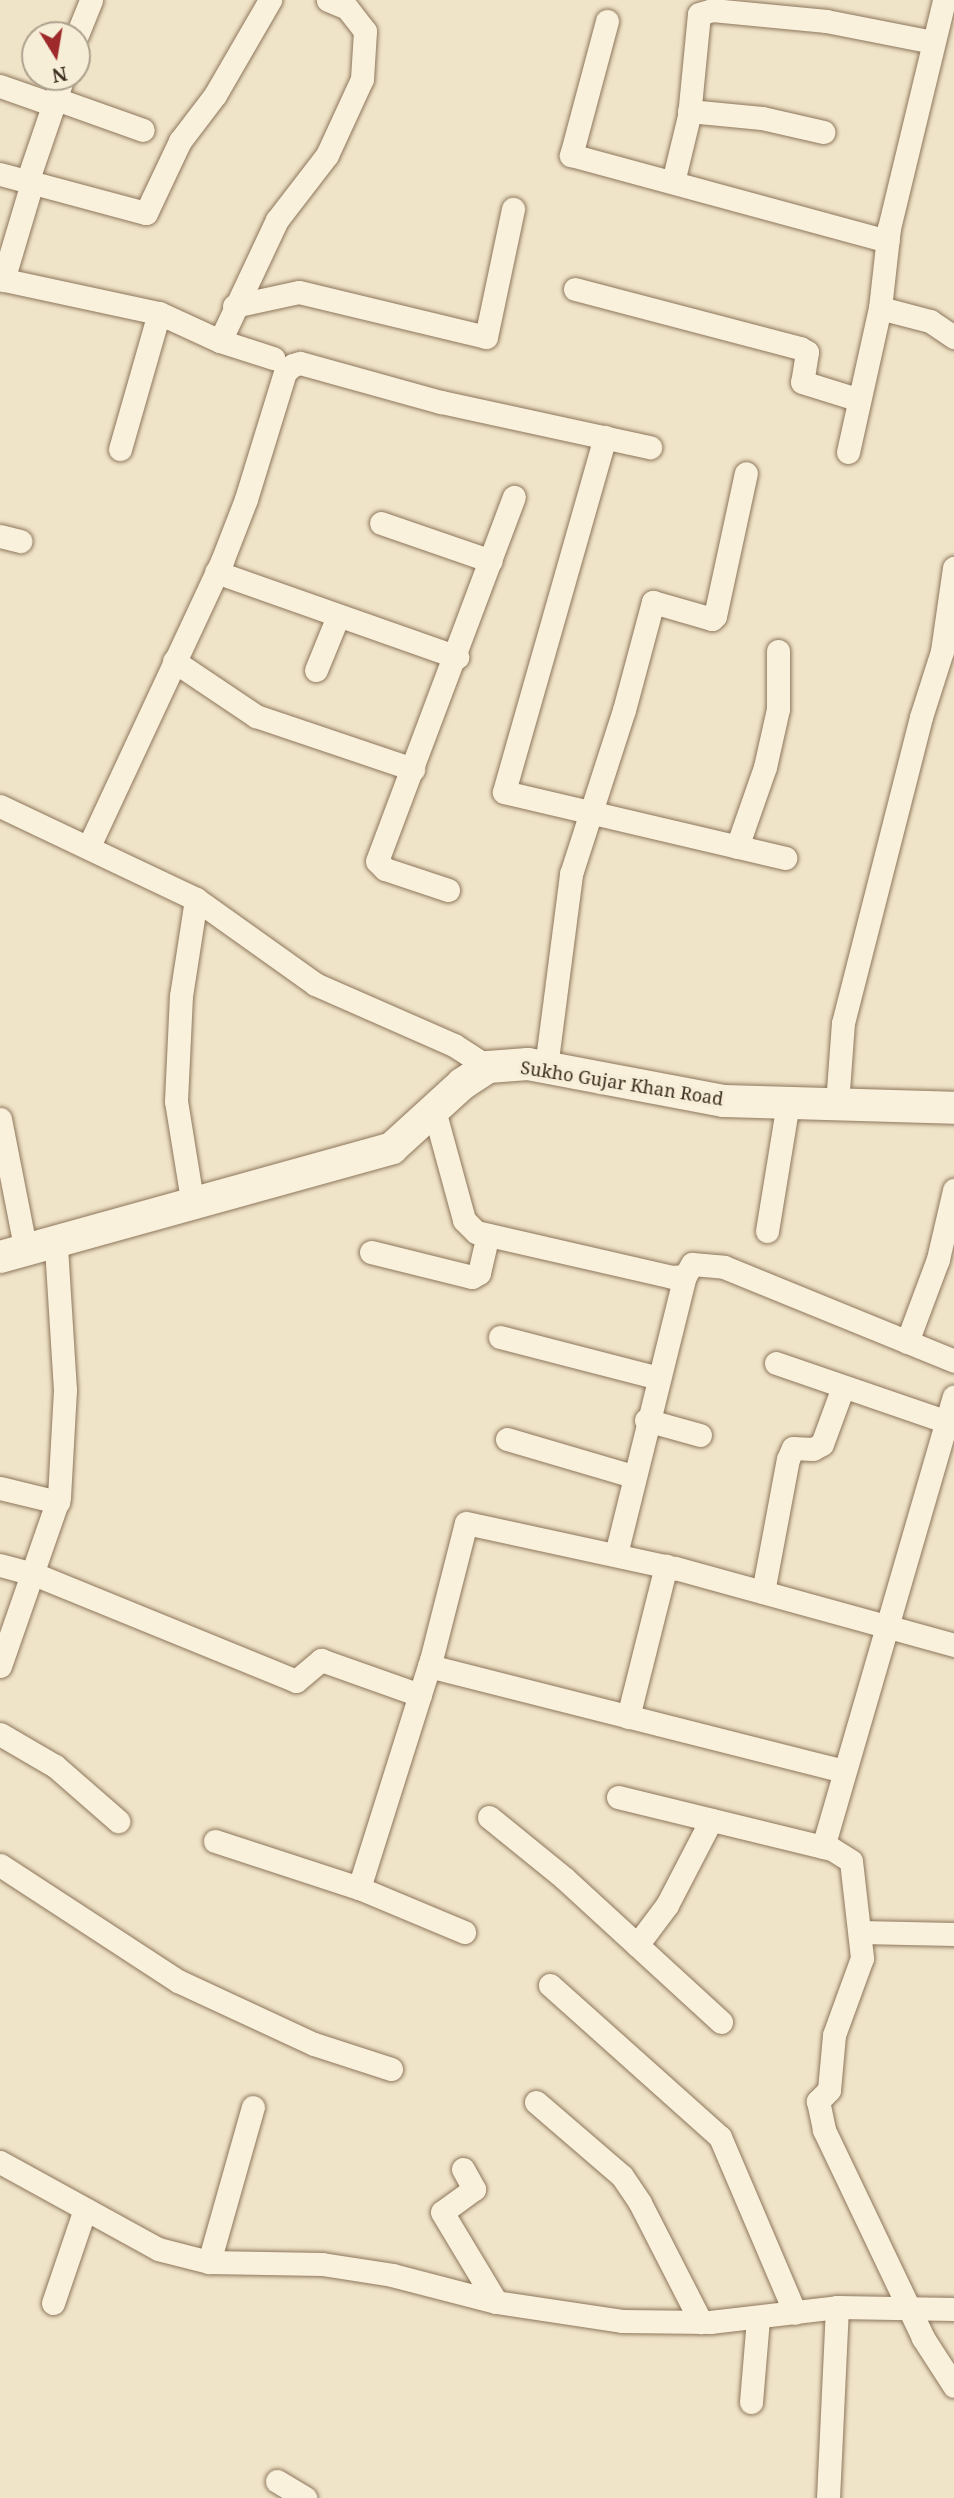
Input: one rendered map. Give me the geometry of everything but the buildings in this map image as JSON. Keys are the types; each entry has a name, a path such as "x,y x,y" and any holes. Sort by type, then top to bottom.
{"main road":[{"name":"Sukho Gujar Khan Road","path":"488,1067 546,1067 724,1101 954,1108"},
{"path":"13,1254 56,1245 392,1148 488,1067"}],"street":[{"path":"83,21 91,0"},
{"path":"0,174 146,213 180,141 215,95 270,0"},
{"path":"219,341 234,306 249,286 278,220 327,155 362,79 365,31 347,8 328,0"},
{"path":"848,452 857,399 880,308 888,241 944,0"},
{"path":"673,182 689,111 699,14 713,5 826,21 933,42"},
{"path":"607,21 571,155 888,241"},
{"path":"0,86 58,94 143,130"},
{"path":"58,94 2,279 159,313 219,341 273,358"},
{"path":"689,111 762,118 824,132"},
{"path":"234,306 299,292 486,337 513,209"},
{"path":"575,289 800,348 807,352 802,382 857,399"},
{"path":"880,308 930,321 954,337"},
{"path":"120,449 159,313"},
{"path":"89,845 216,572 246,499 285,372 293,365 300,363 441,401 650,447"},
{"path":"606,437 505,792 785,858"},
{"path":"546,1067 571,874 592,813 653,602 712,619 715,616 746,473"},
{"path":"448,890 385,869 377,861 457,657 514,497"},
{"path":"382,523 491,561"},
{"path":"837,1104 842,1023 948,652 954,568"},
{"path":"216,572 457,657"},
{"path":"316,670 338,616"},
{"path":"737,847 765,767 778,709 778,651"},
{"path":"174,661 256,716 413,769"},
{"path":"0,806 89,845 196,898 315,984 454,1045 488,1067"},
{"path":"193,1206 176,1101 181,996 196,898"},
{"path":"767,1231 788,1103"},
{"path":"434,1110 464,1220 476,1232 665,1276 685,1276"},
{"path":"0,1119 13,1254"},
{"path":"907,1342 938,1259 954,1189"},
{"path":"371,1252 472,1277 479,1273 488,1235"},
{"path":"0,1666 58,1502 65,1390 56,1245"},
{"path":"616,1554 646,1420 685,1276 692,1264 724,1267 954,1361"},
{"path":"500,1337 658,1378"},
{"path":"776,1363 948,1430"},
{"path":"763,1591 788,1459 793,1448 813,1449 822,1444 843,1387"},
{"path":"823,1847 885,1625 948,1430 954,1397"},
{"path":"646,1420 700,1435"},
{"path":"507,1439 633,1476"},
{"path":"0,1488 58,1502"},
{"path":"359,1888 429,1667 466,1523 666,1566 954,1645"},
{"path":"0,1565 34,1574 296,1681 321,1660 420,1695"},
{"path":"628,1717 666,1566"},
{"path":"429,1667 844,1771"},
{"path":"0,1734 55,1766 118,1821"},
{"path":"618,1797 823,1847 851,1861 862,1958 834,2035 829,2090 818,2101 825,2135 909,2306 954,2386"},
{"path":"489,1817 721,2022"},
{"path":"637,1945 667,1905 711,1820"},
{"path":"215,1841 359,1888 464,1932"},
{"path":"0,1865 178,1981 314,2044 391,2069"},
{"path":"860,1932 954,1934"},
{"path":"550,1985 720,2137 795,2313"},
{"path":"537,2102 622,2176 640,2203 701,2322"},
{"path":"209,2262 253,2106"},
{"path":"0,2162 158,2249 209,2262 322,2264 392,2275 495,2302 622,2321 701,2322 758,2318 837,2307 909,2306 954,2309"},
{"path":"463,2169 474,2189 442,2213 495,2302"},
{"path":"53,2303 85,2208"},
{"path":"828,2498 837,2307"},
{"path":"751,2402 758,2318"},
{"path":"277,2481 305,2498"}]}
